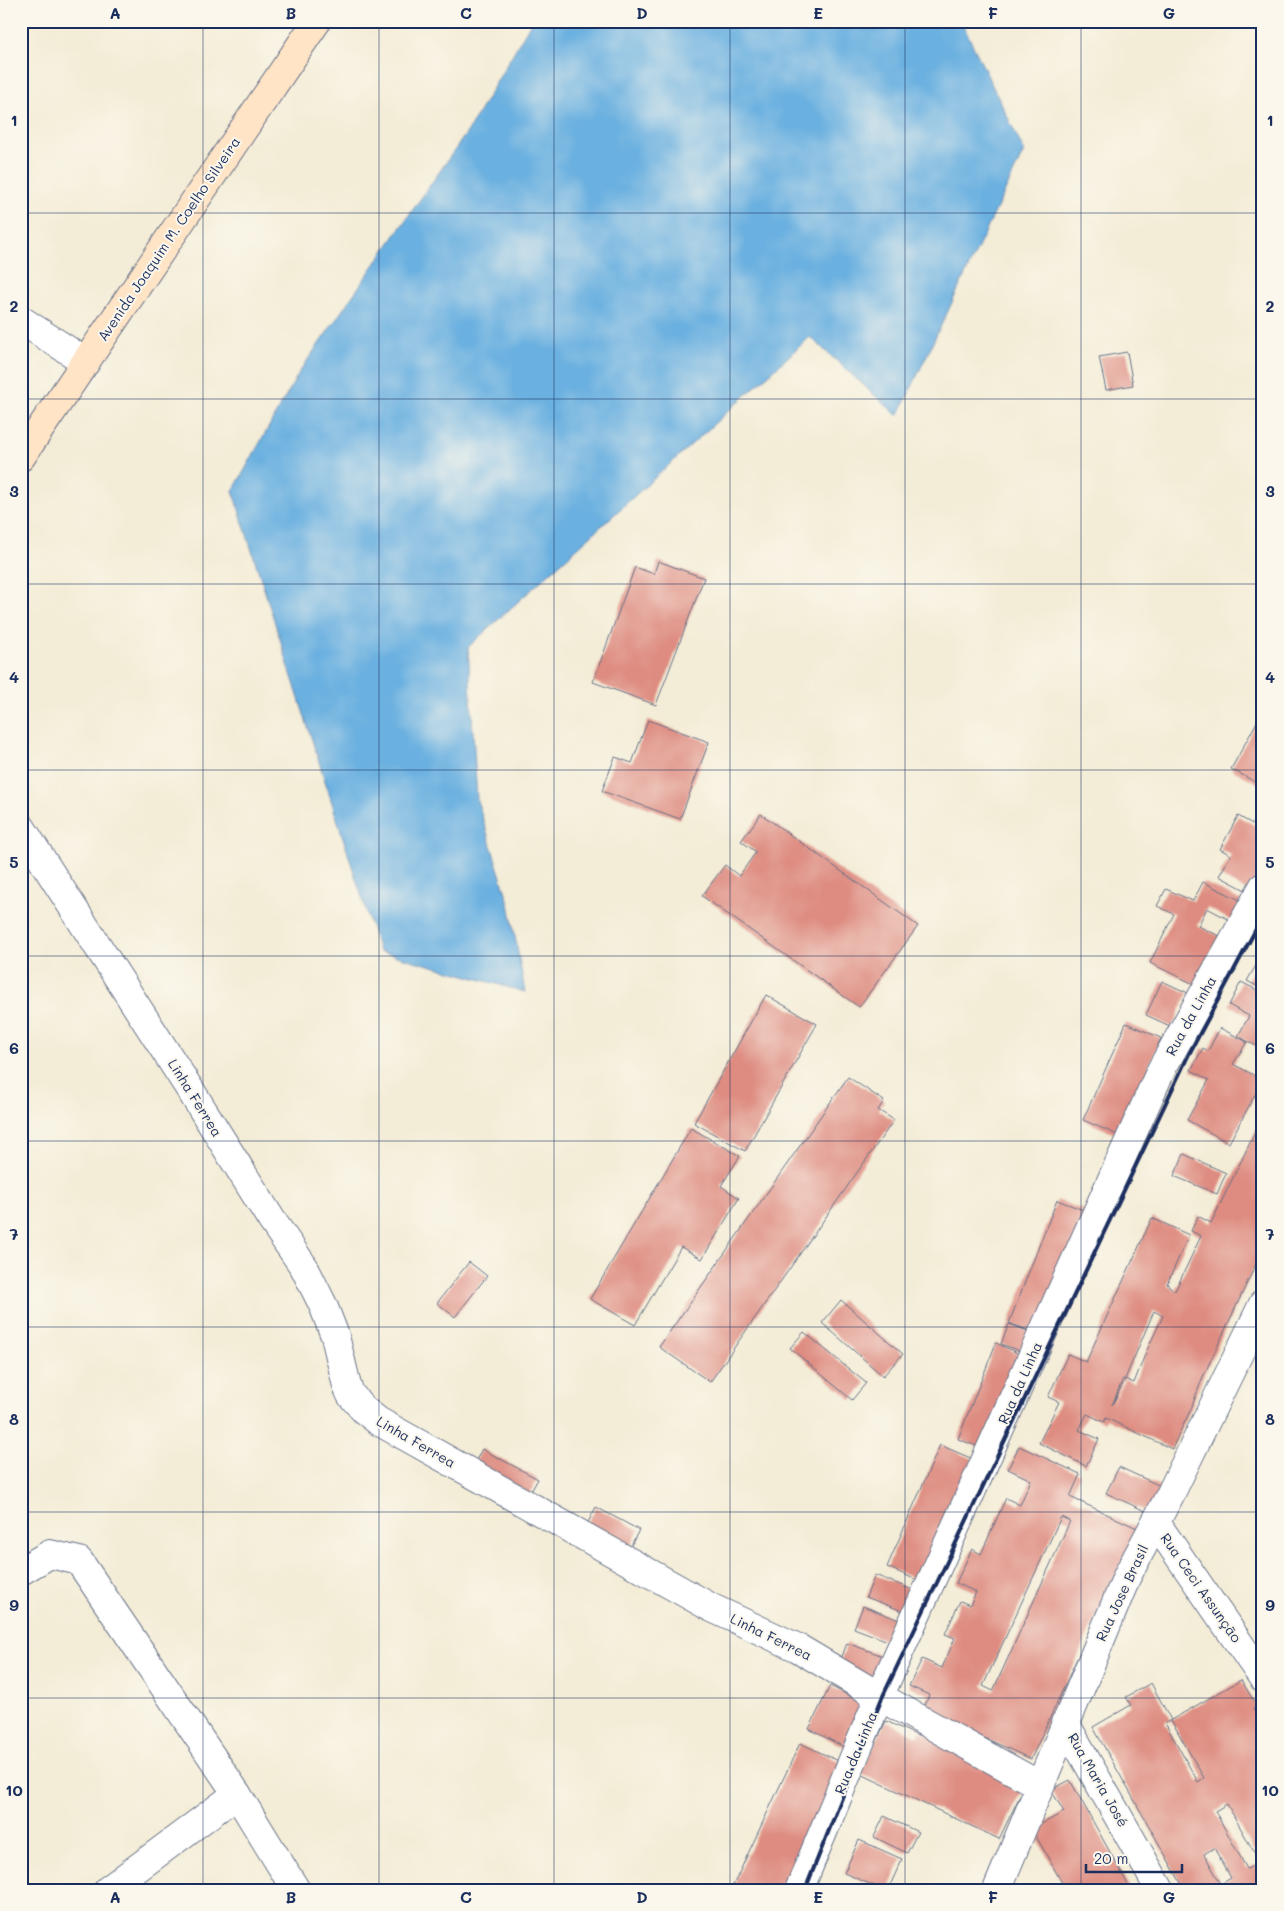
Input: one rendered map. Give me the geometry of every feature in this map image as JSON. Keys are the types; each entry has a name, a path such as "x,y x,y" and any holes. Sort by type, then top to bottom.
{"main road":[{"name":"Avenida Joaquim M. Coelho Silveira","path":"21,457 317,21"}],"street":[{"path":"21,320 86,362"},
{"name":"Linha Ferrea","path":"21,827 271,1219 304,1267 323,1305 335,1336 347,1386 351,1395 364,1410 378,1422 615,1555 712,1608 798,1648 879,1697 1039,1785"},
{"name":"Rua da Linha","path":"799,1890 879,1697 1161,1070 1263,887"},
{"name":"Rua Jose Brasil","path":"997,1890 1127,1576 1156,1523 1262,1309"},
{"name":"Rua Ceci Assunção","path":"1156,1523 1263,1678"},
{"path":"21,1571 50,1554 79,1561 237,1794 296,1890"},
{"name":"Rua Maria José","path":"1065,1723 1160,1890"},
{"path":"108,1890 237,1794"}],"water":[{"path":"532,21 961,21 1024,151 898,416 810,337 468,647 477,800 509,903 525,992 379,951 233,491 300,371 468,131"}],"building":[{"path":"1127,352 1133,385 1106,390 1099,357"},
{"path":"658,561 704,578 656,705 593,682 635,567 654,574"},
{"path":"1263,711 1263,786 1231,769"},
{"path":"648,720 709,742 680,819 602,791 615,757 632,763"},
{"path":"761,814 918,926 859,1007 702,896 725,865 739,876 756,852 741,841"},
{"path":"1238,816 1258,827 1263,820 1263,871 1251,893 1219,876 1231,855 1220,849"},
{"path":"1203,882 1242,901 1232,921 1207,908 1198,926 1224,938 1200,987 1150,963 1174,914 1157,906 1166,889 1193,901"},
{"path":"1259,960 1263,962 1263,989 1247,981"},
{"path":"1162,981 1188,993 1172,1027 1146,1015"},
{"path":"1241,982 1261,992 1263,990 1263,1050 1238,1036 1249,1016 1229,1005"},
{"path":"766,995 817,1024 745,1151 694,1123"},
{"path":"1126,1023 1161,1038 1151,1061 1125,1138 1083,1120"},
{"path":"1220,1028 1247,1042 1233,1064 1263,1080 1229,1143 1187,1120 1209,1080 1191,1070 1203,1048 1208,1051"},
{"path":"848,1077 884,1101 878,1110 894,1120 710,1382 659,1347"},
{"path":"1263,1116 1263,1249 1202,1379 1191,1409 1172,1449 1106,1418 1104,1422 1087,1414 1079,1430 1099,1439 1086,1466 1039,1443 1059,1402 1048,1397 1068,1354 1086,1362 1152,1218 1189,1235 1167,1284 1175,1291 1201,1236 1191,1231 1198,1216 1211,1223","holes":["1154,1311 1163,1316 1134,1383 1125,1379","1123,1379 1125,1380 1112,1405"]},
{"path":"691,1128 740,1156 721,1186 739,1198 702,1259 681,1247 635,1325 590,1299"},
{"path":"1184,1154 1226,1173 1217,1194 1174,1176"},
{"path":"1057,1200 1086,1211 1038,1334 1009,1323"},
{"path":"469,1262 487,1276 455,1317 437,1303"},
{"path":"841,1300 903,1354 883,1376 822,1323"},
{"path":"1009,1324 1038,1335 1030,1355 1001,1344"},
{"path":"804,1332 866,1383 852,1400 790,1348"},
{"path":"996,1343 1022,1355 984,1449 958,1439"},
{"path":"940,1445 973,1459 919,1581 887,1567"},
{"path":"1019,1446 1080,1474 1070,1497 1137,1528 1031,1759 923,1710 929,1695 909,1686 922,1659 942,1668 955,1638 945,1634 960,1601 970,1605 976,1592 956,1583 972,1549 981,1554 1006,1498 1020,1505 1031,1480 1008,1469","holes":["1061,1517 1070,1521 993,1691 983,1686"]},
{"path":"482,1449 538,1479 529,1495 473,1466"},
{"path":"1119,1467 1167,1489 1154,1515 1106,1493"},
{"path":"596,1507 639,1530 628,1551 585,1528"},
{"path":"875,1575 913,1590 905,1612 866,1597"},
{"path":"863,1606 902,1621 893,1643 854,1628"},
{"path":"847,1643 886,1657 877,1680 839,1665"},
{"path":"1241,1680 1257,1706 1253,1708 1263,1726 1263,1868 1227,1804 1215,1811 1247,1869 1255,1865 1263,1879 1263,1890 1185,1890 1093,1727 1131,1705 1126,1697 1151,1683 1171,1720","holes":["1171,1720 1204,1778 1198,1782 1165,1723","1214,1848 1231,1878 1221,1884 1204,1854"]},
{"path":"830,1686 871,1707 850,1750 809,1729"},
{"path":"886,1721 918,1736 920,1731 1027,1781 999,1839 861,1774"},
{"path":"800,1743 843,1763 784,1890 731,1890"},
{"path":"1070,1780 1131,1890 1066,1890 1032,1829 1064,1812 1051,1790"},
{"path":"884,1816 918,1832 907,1853 874,1837"},
{"path":"859,1840 902,1859 888,1890 844,1873"}],"railway":[{"path":"805,1890 882,1698 1189,1054 1263,916"}]}
